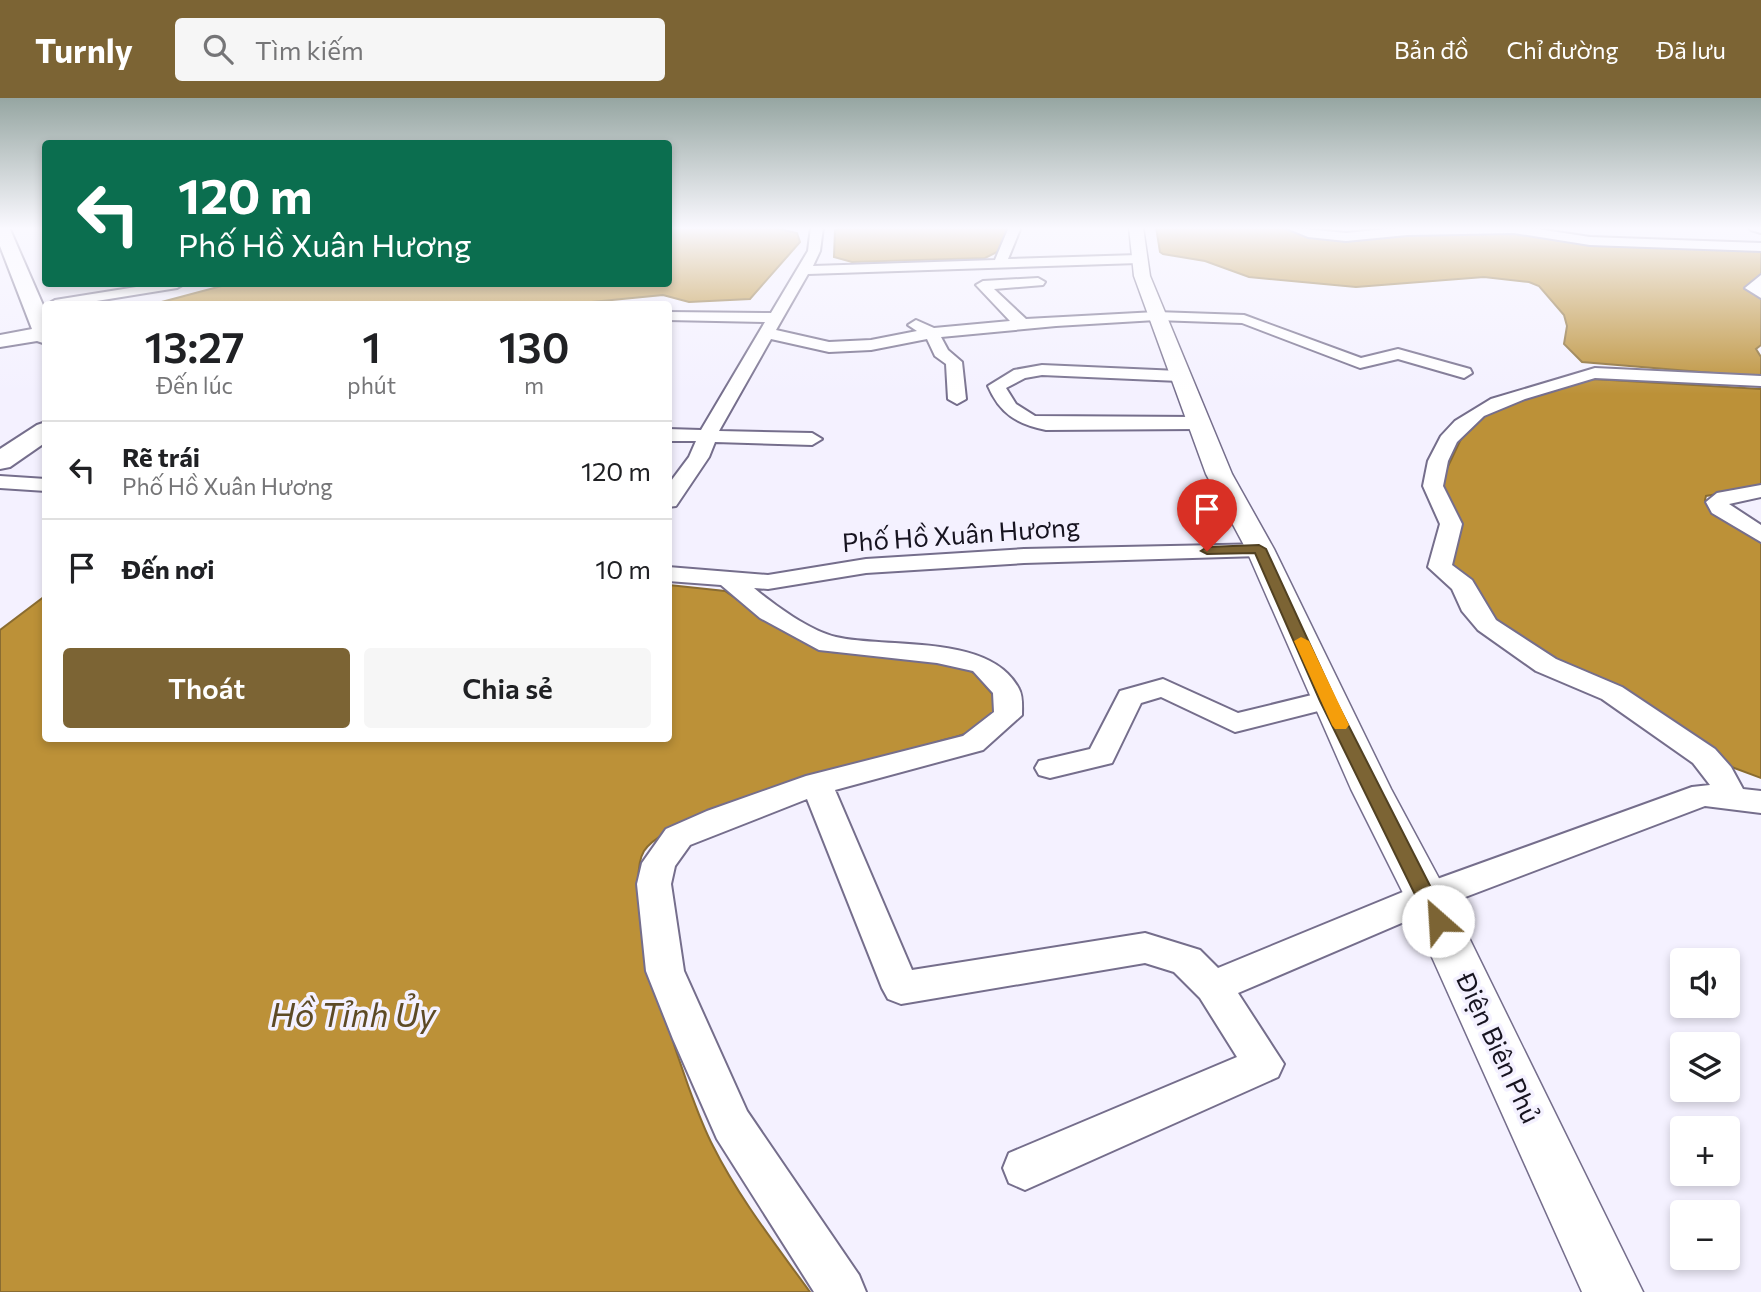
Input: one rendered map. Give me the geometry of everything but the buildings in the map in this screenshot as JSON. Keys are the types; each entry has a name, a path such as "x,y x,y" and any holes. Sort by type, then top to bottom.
{"main road":[{"path":"27,283 39,307"},
{"path":"0,341 42,335"},
{"path":"0,461 42,433"}],"street":[{"path":"672,495 699,457 796,283"},
{"path":"1020,283 984,285 1022,324"},
{"name":"Điện Biên Phủ","path":"1144,283 1219,474 1259,549 1328,701 1427,897 1613,1292"},
{"path":"1757,283 1752,288 1761,294"},
{"path":"73,301 159,287"},
{"path":"672,316 775,318"},
{"path":"766,333 829,347 871,345 932,333 1022,324 1156,316 1244,319 1360,363 1398,354 1464,373"},
{"path":"892,324 914,324 932,333 941,353 954,362 957,399"},
{"path":"1179,376 1042,370 1020,374 997,386 1003,404 1027,421 1046,424 1197,423"},
{"path":"1747,800 1704,756 1612,693 1546,665 1480,618 1463,585 1440,567 1451,524 1433,486 1446,438 1454,427 1498,403 1526,392 1596,373 1761,381"},
{"path":"672,435 812,439"},
{"path":"0,482 42,485"},
{"path":"1761,491 1724,497 1717,502 1720,508 1761,535"},
{"name":"Phố Hồ Xuân Hương","path":"672,574 768,582 866,566 1024,556 1259,549"},
{"path":"730,581 769,613 828,644 937,655 982,665 1007,691 1007,715 973,743 817,784 718,818 678,837 659,863 654,884 665,971 732,1125 842,1292"},
{"path":"1050,768 1101,756 1130,697 1163,687 1235,723 1328,701"},
{"path":"817,784 901,988 1145,948 1187,961 1213,987 1264,1064 1025,1168"},
{"path":"1213,987 1427,897 1703,795 1747,800"}],"water":[{"path":"672,283 764,283 750,299 689,302 663,295 602,301 165,301 218,287 672,287"},
{"path":"1310,283 1411,283 1356,287"},
{"path":"1531,283 1752,283 1745,289 1761,298 1761,345 1756,349 1761,357 1761,377 1582,362 1564,344 1567,326 1564,315 1539,286"},
{"path":"1593,379 1761,389 1761,487 1706,496 1705,500 1761,539 1761,778 1729,766 1499,627 1449,566 1442,479 1469,422 1524,397"},
{"name":"Hồ Tỉnh Ủy","path":"672,585 725,591 779,628 831,652 899,656 961,665 975,674 995,697 995,711 967,733 812,776 748,797 673,829 655,840 644,851 639,874 640,909 660,997 688,1087 713,1146 734,1184 810,1292 0,1292 0,630 42,598 42,742 672,742"}],"slow traffic":[{"path":"1301,641 1341,725"}],"route":[{"path":"1207,551 1259,549 1328,701 1438,921"}]}
